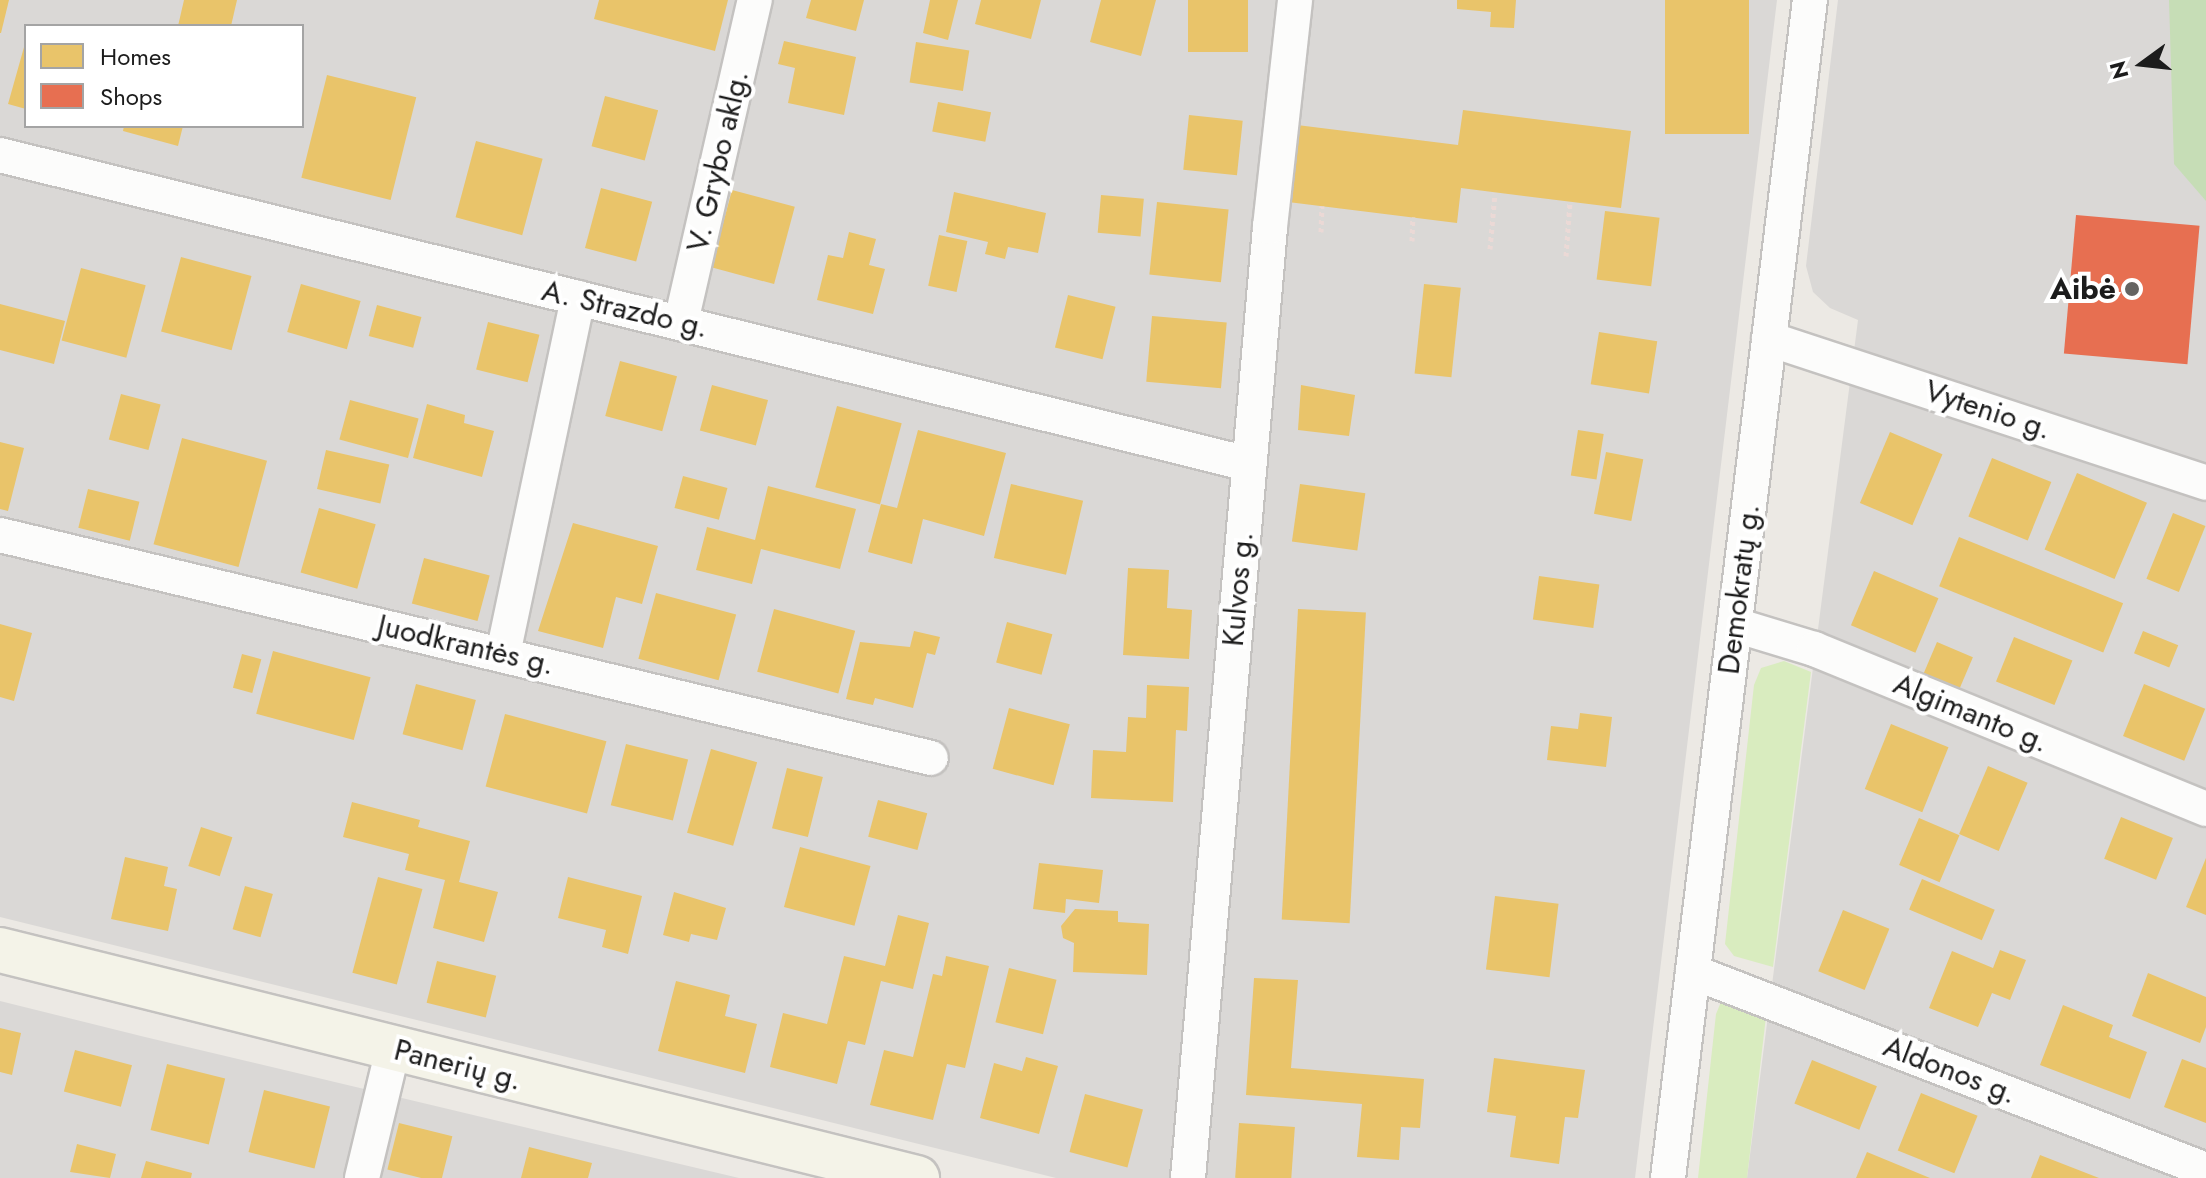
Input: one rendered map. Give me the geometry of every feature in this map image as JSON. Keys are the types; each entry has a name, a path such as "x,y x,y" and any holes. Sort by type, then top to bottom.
{"main road":[{"name":"Panerių g.","path":"0,950 917,1178"}],"street":[{"name":"V. Grybo aklg.","path":"681,322 755,0"},
{"name":"Kulvos g.","path":"1188,1178 1249,464 1295,0"},
{"name":"Demokratų g.","path":"1668,1178 1810,0"},
{"name":"A. Strazdo g.","path":"0,155 1249,464"},
{"path":"503,654 578,298"},
{"name":"Vytenio g.","path":"1769,339 2206,483"},
{"name":"Juodkrantės g.","path":"0,535 931,758"},
{"name":"Algimanto g.","path":"1735,625 1814,649 2206,809"},
{"name":"Aldonos g.","path":"1693,972 2206,1170"},
{"path":"362,1178 393,1049"}],"path":[{"path":"1490,249 1495,193"},
{"path":"1566,256 1570,202"},
{"path":"1321,232 1322,206"},
{"path":"1412,241 1413,217"}],"shaded area":[{"path":"0,0 1777,0 1635,1178 1056,1178 0,917"},
{"path":"1838,0 2206,0 2206,1178 1747,1178 1858,320 1830,308 1813,292 1806,266"},
{"path":"0,1001 145,1037 739,1178 0,1178"}],"green space":[{"path":"2169,0 2206,0 2206,201 2174,164"},
{"path":"1784,661 1811,672 1773,967 1734,956 1725,944 1754,685 1761,668"},
{"path":"1736,998 1767,1008 1747,1178 1698,1178 1716,1014 1721,1002"}],"building: Homes":[{"path":"0,0 9,0 1,33 0,33"},
{"path":"184,0 237,0 231,24 178,24"},
{"path":"599,0 728,0 715,51 594,19"},
{"path":"811,0 864,0 856,31 806,18"},
{"path":"930,0 958,0 948,40 923,33"},
{"path":"981,0 1041,0 1031,39 975,24"},
{"path":"1101,0 1156,0 1141,56 1090,42"},
{"path":"1188,0 1248,0 1248,52 1188,52"},
{"path":"1457,0 1516,0 1514,28 1490,27 1491,12 1457,9"},
{"path":"1665,0 1749,0 1749,134 1665,134"},
{"path":"784,41 856,57 844,115 788,103 795,68 778,64"},
{"path":"916,42 969,50 963,91 910,82"},
{"path":"24,47 24,108 8,104"},
{"path":"327,75 416,97 391,200 301,178"},
{"path":"605,96 658,110 645,160 592,146"},
{"path":"938,102 991,112 985,142 932,131"},
{"path":"1463,110 1631,131 1621,208 1461,188 1457,223 1288,202 1297,125 1458,145"},
{"path":"1189,115 1243,121 1237,175 1183,170"},
{"path":"124,128 182,128 178,146 123,131"},
{"path":"476,141 543,159 522,235 456,217"},
{"path":"601,188 652,202 636,262 585,248"},
{"path":"732,190 795,207 774,284 711,267"},
{"path":"954,192 1046,213 1038,253 1008,247 1005,259 985,254 988,242 946,232"},
{"path":"1101,195 1144,199 1141,237 1098,233"},
{"path":"1157,202 1229,210 1221,282 1149,275"},
{"path":"1605,211 1660,218 1651,286 1597,279"},
{"path":"849,232 876,239 869,265 885,269 873,314 817,300 828,255 843,258"},
{"path":"939,235 967,241 957,292 928,286"},
{"path":"181,257 252,276 232,350 161,331"},
{"path":"81,268 146,285 126,358 62,340"},
{"path":"301,284 361,301 347,349 287,332"},
{"path":"1424,284 1461,288 1451,377 1415,374"},
{"path":"1068,295 1116,307 1102,359 1055,347"},
{"path":"0,304 65,321 54,364 0,350"},
{"path":"377,305 421,317 413,348 369,336"},
{"path":"1152,316 1227,323 1221,388 1146,382"},
{"path":"488,322 539,335 528,382 476,370"},
{"path":"1599,332 1657,341 1649,394 1591,384"},
{"path":"620,361 677,376 662,431 605,416"},
{"path":"712,385 768,400 756,445 700,430"},
{"path":"1301,385 1355,395 1349,436 1298,430"},
{"path":"121,394 161,405 148,450 109,439"},
{"path":"350,400 419,418 408,458 339,440"},
{"path":"427,404 465,415 464,423 494,431 482,477 413,458"},
{"path":"837,406 902,423 880,504 815,487"},
{"path":"918,430 1006,453 984,536 923,519 912,564 868,552 881,504 897,508"},
{"path":"1578,430 1604,434 1596,480 1571,475"},
{"path":"1890,432 1942,454 1912,525 1860,503"},
{"path":"182,438 267,461 239,567 154,544"},
{"path":"0,442 24,448 8,511 0,509"},
{"path":"326,450 389,465 380,504 317,489"},
{"path":"1606,452 1643,459 1631,521 1594,514"},
{"path":"1992,458 2051,482 2028,540 1968,516"},
{"path":"2077,473 2147,503 2115,579 2045,549"},
{"path":"683,476 727,488 719,520 674,508"},
{"path":"1011,484 1083,501 1066,575 994,558"},
{"path":"1300,484 1365,493 1357,551 1292,541"},
{"path":"768,486 856,509 840,569 761,549 752,584 696,570 707,527 755,540"},
{"path":"88,489 139,502 130,541 78,528"},
{"path":"319,508 376,524 357,589 301,572"},
{"path":"2173,513 2205,526 2179,592 2146,579"},
{"path":"573,523 658,546 642,604 616,597 603,648 538,631"},
{"path":"1959,537 2123,603 2103,652 1939,586"},
{"path":"424,558 490,576 478,621 412,603"},
{"path":"1128,568 1169,570 1167,608 1192,610 1189,659 1123,655"},
{"path":"1874,571 1938,598 1915,653 1851,625"},
{"path":"1539,576 1599,584 1593,628 1533,620"},
{"path":"656,593 736,614 719,680 638,659"},
{"path":"774,609 855,631 838,694 757,672"},
{"path":"1298,609 1366,613 1350,923 1282,920"},
{"path":"1007,622 1052,634 1042,675 996,663"},
{"path":"0,624 32,633 14,701 0,697"},
{"path":"914,631 940,637 935,655 927,653 913,708 875,698 873,705 846,699 860,642 910,647"},
{"path":"2143,631 2178,645 2169,667 2134,653"},
{"path":"2014,637 2072,661 2054,705 1996,682"},
{"path":"1937,642 1973,657 1958,691 1923,676"},
{"path":"273,651 371,677 354,740 256,714"},
{"path":"242,654 261,659 252,693 233,688"},
{"path":"416,684 476,700 462,750 403,734"},
{"path":"2144,684 2205,709 2184,761 2123,736"},
{"path":"1147,685 1189,687 1187,731 1176,730 1173,802 1091,798 1093,750 1126,752 1128,717 1146,718"},
{"path":"1009,708 1070,724 1054,785 993,769"},
{"path":"1580,713 1612,717 1606,767 1547,760 1551,726 1578,729"},
{"path":"505,714 606,741 587,814 486,786"},
{"path":"1891,724 1948,747 1922,812 1865,789"},
{"path":"626,744 688,759 673,821 611,805"},
{"path":"711,749 757,762 733,846 687,833"},
{"path":"1988,766 2028,783 1999,851 1959,834"},
{"path":"787,768 823,777 808,837 772,828"},
{"path":"878,800 927,813 917,850 868,837"},
{"path":"352,802 420,820 418,827 470,841 459,882 498,892 484,942 433,928 445,880 405,870 409,854 343,837"},
{"path":"2121,817 2173,838 2156,880 2104,859"},
{"path":"1919,818 1960,835 1940,882 1899,865"},
{"path":"201,827 232,837 220,876 188,866"},
{"path":"800,847 871,866 854,926 784,907"},
{"path":"125,857 168,867 164,886 177,889 168,931 111,919"},
{"path":"2206,858 2206,915 2186,907"},
{"path":"1039,863 1103,870 1099,903 1066,899 1065,913 1033,909"},
{"path":"378,877 422,889 397,985 352,973"},
{"path":"568,877 642,896 628,954 602,947 606,930 558,918"},
{"path":"1922,879 1995,910 1982,940 1909,909"},
{"path":"245,886 273,894 260,937 233,929"},
{"path":"674,892 726,908 717,940 691,934 689,942 663,935"},
{"path":"1495,896 1559,904 1550,977 1486,969"},
{"path":"1075,909 1118,911 1118,922 1149,924 1147,975 1073,972 1074,943 1063,938 1061,926"},
{"path":"1843,910 1889,929 1865,990 1818,971"},
{"path":"898,915 929,923 913,989 881,981 865,1045 848,1041 837,1084 770,1067 783,1013 827,1024 844,956 885,966"},
{"path":"2000,950 2026,960 2010,1000 1992,993 1978,1027 1929,1008 1952,951 1993,968"},
{"path":"946,956 989,966 965,1068 947,1064 933,1120 870,1105 884,1050 913,1057 933,974 942,976"},
{"path":"437,961 496,976 486,1017 427,1003"},
{"path":"1009,968 1057,980 1043,1034 995,1022"},
{"path":"2148,973 2206,997 2206,1027 2200,1043 2132,1016"},
{"path":"1254,978 1298,980 1291,1068 1424,1079 1420,1128 1401,1127 1399,1160 1357,1157 1362,1104 1246,1095"},
{"path":"676,981 730,995 725,1016 757,1024 745,1073 658,1051"},
{"path":"2063,1005 2113,1025 2109,1037 2147,1052 2130,1099 2040,1065"},
{"path":"0,1028 21,1033 12,1075 0,1072"},
{"path":"75,1050 132,1065 121,1107 64,1092"},
{"path":"1026,1057 1058,1066 1039,1134 980,1118 994,1063 1022,1071"},
{"path":"1494,1058 1585,1070 1578,1118 1565,1117 1559,1164 1510,1157 1516,1116 1487,1112"},
{"path":"2182,1059 2206,1068 2206,1123 2164,1107"},
{"path":"1812,1060 1877,1086 1859,1130 1794,1104"},
{"path":"167,1064 225,1079 209,1144 151,1130"},
{"path":"264,1090 330,1106 314,1169 249,1152"},
{"path":"1921,1093 1978,1116 1954,1173 1898,1150"},
{"path":"1085,1094 1143,1110 1127,1167 1069,1152"},
{"path":"399,1123 452,1136 442,1178 421,1178 387,1170"},
{"path":"1239,1123 1295,1127 1291,1178 1235,1178"},
{"path":"77,1144 116,1154 110,1178 70,1172"},
{"path":"529,1147 592,1163 588,1178 521,1178"},
{"path":"1867,1152 1930,1178 1856,1178"},
{"path":"2040,1155 2099,1178 2031,1178"},
{"path":"146,1161 192,1173 191,1178 141,1178"}],"building: Shops":[{"name":"Aibė","path":"2076,215 2200,226 2187,364 2064,353"}],"place":[{"name":"Aibė","path":"2132,289"}]}
